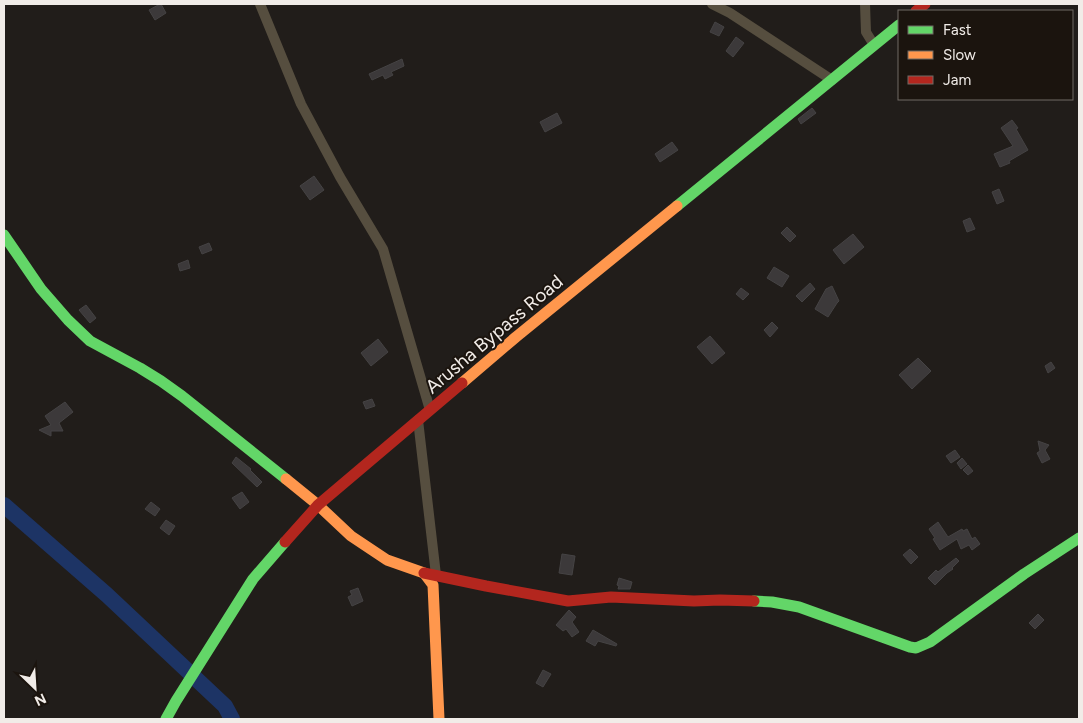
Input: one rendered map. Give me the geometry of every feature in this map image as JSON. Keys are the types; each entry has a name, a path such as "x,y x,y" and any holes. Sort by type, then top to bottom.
{"street":[{"path":"260,4 301,104 340,177 384,249 396,297 430,410"},
{"path":"864,4 866,32 874,45"},
{"path":"715,5 832,80"},
{"name":"Arusha Bypass Road","path":"166,719 253,579 318,505 523,331 898,26"},
{"path":"4,235 41,289 90,342 161,381 226,430 318,505 350,536 387,560 424,573 579,602 601,597 686,601 772,602 799,607 916,648 930,642 1079,538"},
{"path":"418,420 436,575"},
{"path":"424,573 433,585 439,719"}],"building":[{"path":"160,4 166,13 155,20 149,10"},
{"path":"715,22 724,27 719,36 710,32"},
{"path":"736,37 744,43 733,57 726,51"},
{"path":"402,59 404,66 391,72 393,75 385,79 383,75 372,80 369,74"},
{"path":"812,108 816,113 801,124 798,119"},
{"path":"557,113 562,123 545,132 540,122"},
{"path":"1012,120 1018,128 1016,129 1028,150 1009,161 1010,163 1000,167 994,154 1013,146 1001,128"},
{"path":"672,142 678,150 660,162 655,154"},
{"path":"314,176 324,190 310,200 300,186"},
{"path":"999,189 1004,201 997,204 992,192"},
{"path":"970,218 975,229 967,232 963,221"},
{"path":"787,227 796,236 790,242 781,233"},
{"path":"853,234 864,247 844,264 833,250"},
{"path":"209,243 212,250 202,254 199,247"},
{"path":"188,260 190,268 180,271 178,264"},
{"path":"774,267 789,276 782,287 767,278"},
{"path":"810,283 815,289 802,302 796,296"},
{"path":"832,286 839,301 828,317 815,309 826,289"},
{"path":"741,288 749,294 743,300 736,294"},
{"path":"86,305 96,318 90,323 79,310"},
{"path":"772,322 778,328 770,337 764,330"},
{"path":"710,336 725,353 712,364 697,347"},
{"path":"378,339 388,352 371,366 361,353"},
{"path":"918,358 931,371 912,389 899,375"},
{"path":"1051,362 1055,368 1048,373 1045,366"},
{"path":"372,399 375,406 366,409 363,402"},
{"path":"65,402 73,412 59,423 63,431 51,431 51,436 39,430 51,425 45,416"},
{"path":"1038,441 1049,445 1045,450 1050,459 1042,463 1037,453 1040,451"},
{"path":"955,450 960,457 951,463 946,456"},
{"path":"236,457 251,469 262,482 257,487 232,463"},
{"path":"962,458 967,464 961,469 957,463"},
{"path":"968,465 973,471 968,475 963,470"},
{"path":"242,492 249,502 240,509 232,498"},
{"path":"151,502 160,509 155,516 145,509"},
{"path":"166,520 175,526 169,535 160,528"},
{"path":"938,522 948,537 962,529 963,531 967,529 972,539 975,537 980,544 972,550 969,545 961,549 957,539 940,550 929,529"},
{"path":"910,549 918,557 911,564 903,555"},
{"path":"562,554 575,556 572,575 559,573"},
{"path":"956,558 959,561 953,569 935,585 928,578 936,570 938,572"},
{"path":"619,578 632,582 630,589 618,589"},
{"path":"358,588 363,601 352,606 348,597 352,595 350,591"},
{"path":"569,610 576,617 572,622 579,632 572,637 566,629 563,631 556,625"},
{"path":"1038,614 1044,620 1035,629 1029,623"},
{"path":"593,630 617,644 616,646 598,641 595,646 586,641"},
{"path":"543,670 551,674 543,687 536,683"}],"waterway":[{"path":"4,505 107,595 225,706 232,719"}],"traffic: fast":[{"path":"677,206 898,26"},
{"path":"4,235 41,289 68,320 90,341 161,381 286,479"},
{"path":"754,601 799,607 916,648 930,642 1024,574 1079,538"},
{"path":"166,719 253,579 285,542"}],"traffic: slow":[{"path":"462,383 677,206"},
{"path":"286,479 318,505 351,536 387,560 424,573 433,585 439,719"}],"traffic: jam":[{"path":"917,10 925,4"},
{"path":"285,542 318,505 462,383"},
{"path":"424,573 568,601 611,597 694,601 754,601"}]}
